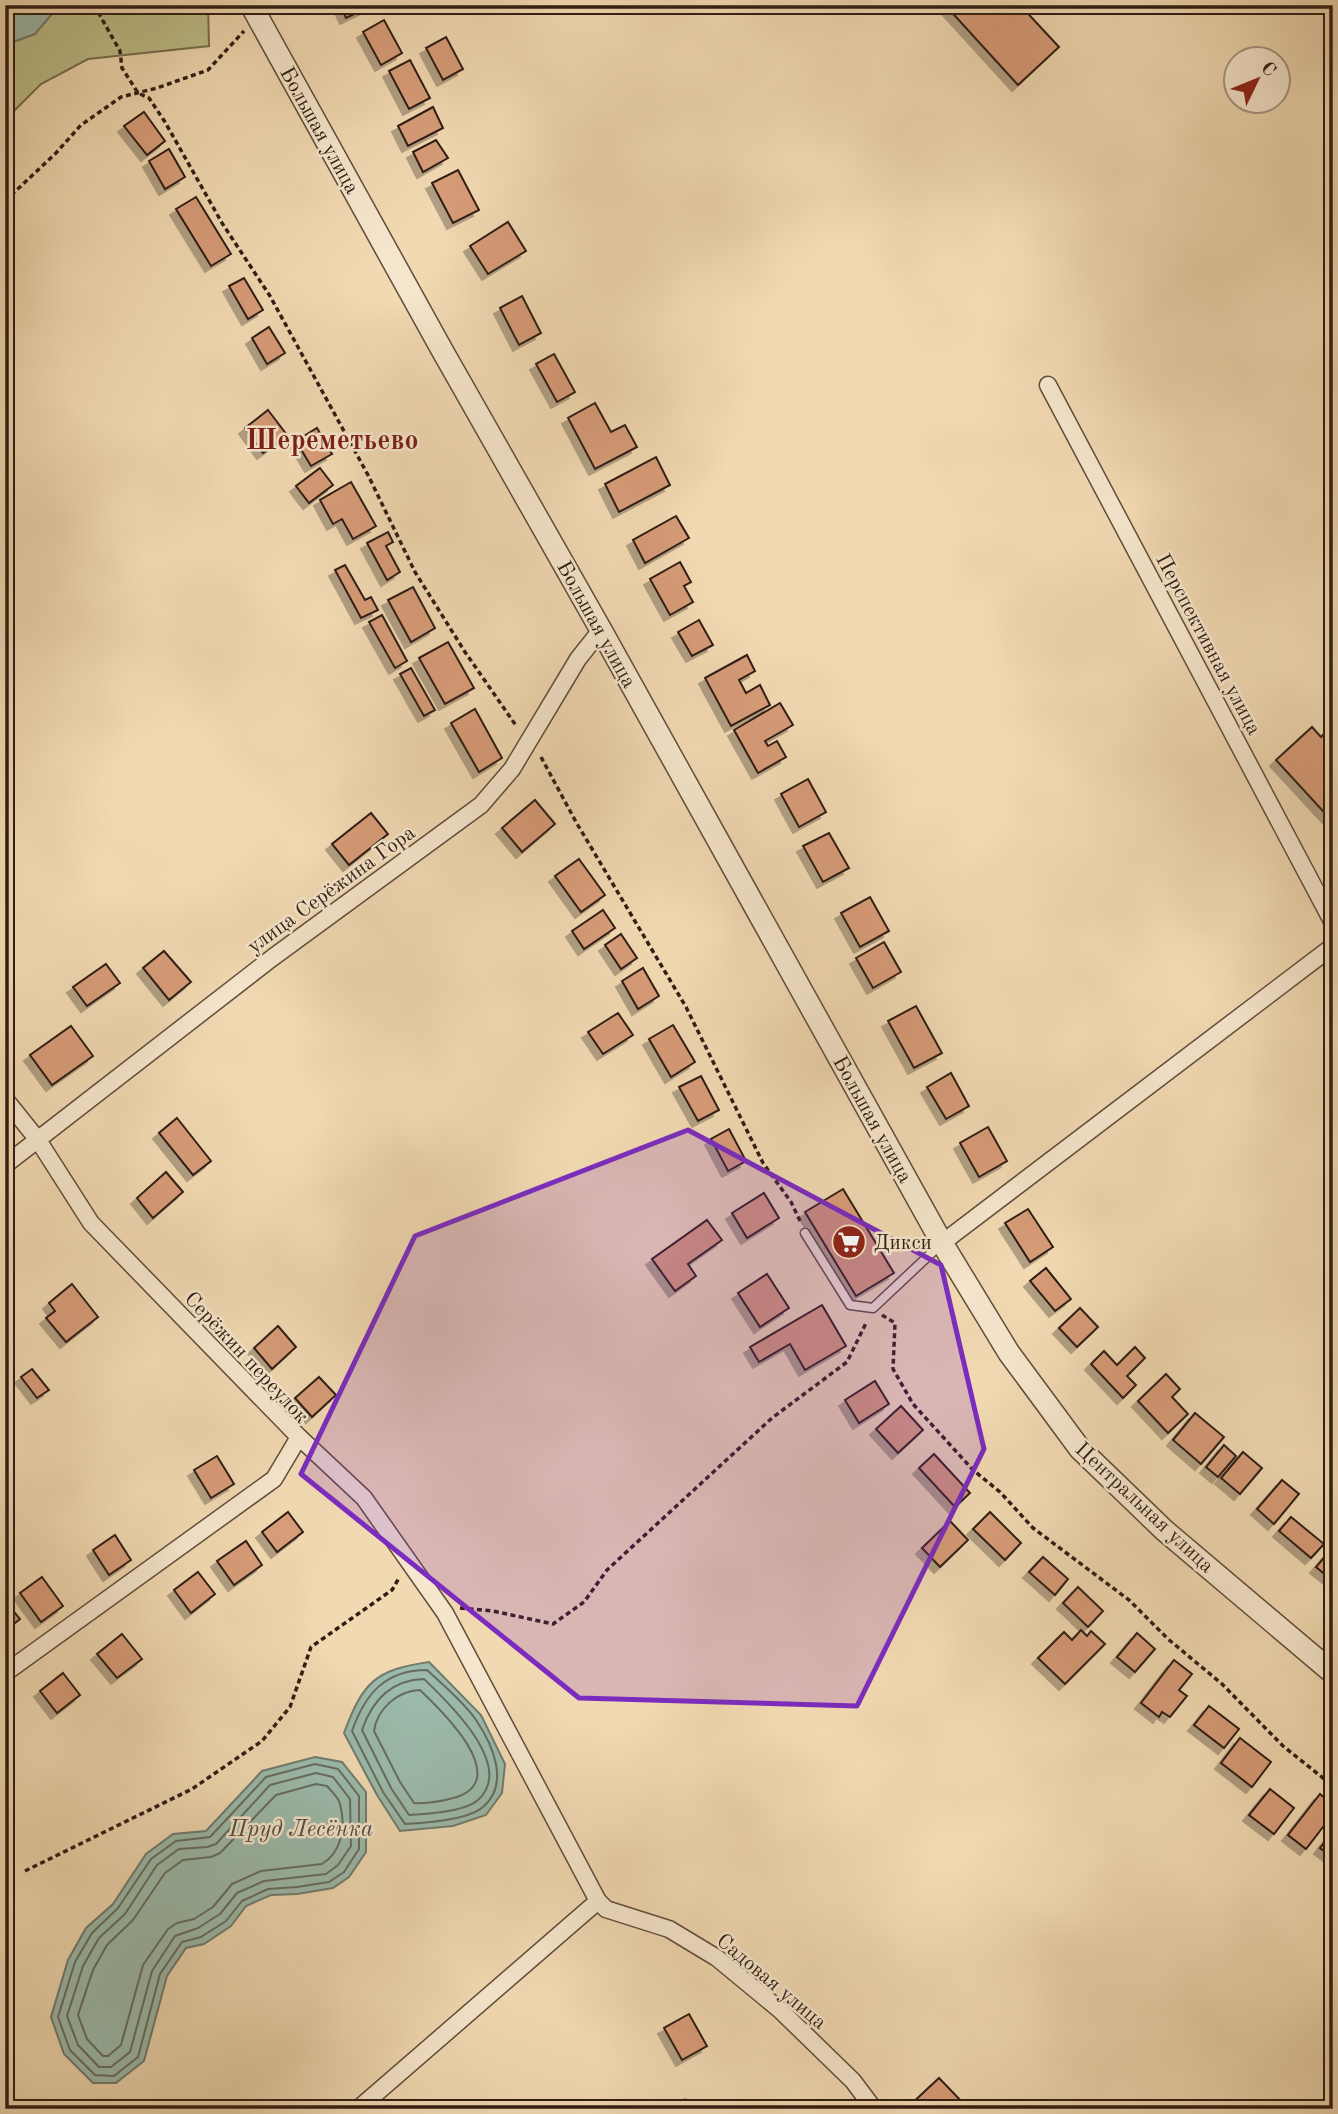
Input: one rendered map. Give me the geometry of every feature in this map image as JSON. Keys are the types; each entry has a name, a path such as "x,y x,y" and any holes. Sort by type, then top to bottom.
{"street":[{"name":"Большая улица","path":"254,11 942,1243"},
{"name":"Перспективная улица","path":"1048,385 1333,923"},
{"name":"улица Серёжина Гора","path":"5,1165 272,958 481,805 512,769 578,659 601,630"},
{"path":"942,1243 1333,946"},
{"path":"5,1099 38,1140"},
{"name":"Серёжин переулок","path":"5,1673 274,1479 299,1437 90,1223 38,1140"},
{"name":"Центральная улица","path":"942,1243 1009,1353 1080,1449 1164,1530 1333,1672"},
{"path":"299,1437 364,1499 445,1613 598,1901 358,2109"},
{"name":"Садовая улица","path":"598,1901 606,1909 669,1929 717,1958 789,2019 853,2081 874,2109"}],"lane":[{"path":"805,1233 850,1305 873,1308 942,1243"}],"path":[{"path":"94,5 120,51 122,68 138,93 149,98 155,106 222,223 270,296 368,475 415,572 465,652 520,731"},
{"path":"5,201 56,153 81,125 121,97 208,70 254,11"},
{"path":"540,755 576,822 685,1007 763,1163 790,1202 805,1233"},
{"path":"873,1308 895,1323 893,1369 913,1404 973,1470 1000,1492 1033,1528 1129,1600 1168,1639 1222,1684 1283,1746 1333,1786"},
{"path":"445,1613 456,1608 493,1611 553,1624 584,1602 607,1570 772,1418 847,1362 861,1333"},
{"path":"25,1871 192,1789 262,1741 290,1707 311,1647 392,1590 408,1560"}],"highlighted area":[{"path":"688,1130 941,1265 984,1449 857,1706 579,1698 301,1474 415,1236"}],"green space":[{"path":"46,5 208,5 209,46 88,59 41,84 5,120 5,45 35,34 50,15"}],"water":[{"path":"5,5 46,5 51,15 35,34 5,45"},
{"name":"Пруд Лесёнка","path":"429,1662 481,1715 505,1764 502,1793 486,1815 453,1826 400,1831 377,1795 344,1733 358,1702 373,1681 396,1669"},
{"name":"Пруд Лесёнка","path":"315,1757 342,1762 366,1792 366,1852 349,1877 333,1888 271,1895 246,1906 231,1926 204,1944 186,1948 167,1976 144,2061 116,2083 93,2083 64,2054 51,2017 68,1960 86,1928 113,1904 146,1854 173,1834 206,1831 262,1771"}],"building":[{"path":"340,5 373,5 346,18"},
{"path":"945,5 1020,5 1059,47 1018,85"},
{"path":"384,20 402,53 381,65 363,32"},
{"path":"446,37 463,69 443,80 426,48"},
{"path":"410,60 430,98 409,109 389,71"},
{"path":"433,107 443,128 408,146 398,126"},
{"path":"144,112 165,141 147,155 124,126"},
{"path":"436,140 448,158 423,172 413,152"},
{"path":"169,149 185,177 165,189 149,161"},
{"path":"458,170 479,210 453,223 432,183"},
{"path":"196,197 231,254 211,266 176,209"},
{"path":"508,222 526,251 488,274 470,246"},
{"path":"244,278 263,310 248,319 229,286"},
{"path":"522,296 541,333 519,345 500,308"},
{"path":"269,327 285,353 267,364 252,338"},
{"path":"554,354 575,392 557,402 536,364"},
{"path":"595,403 611,432 625,425 637,447 595,469 568,418"},
{"path":"268,410 287,435 263,453 245,428"},
{"path":"317,428 332,454 311,466 296,441"},
{"path":"656,457 670,485 619,512 605,484"},
{"path":"320,468 333,485 309,503 296,486"},
{"path":"351,482 376,526 353,539 342,519 333,524 320,500"},
{"path":"676,516 689,538 645,563 633,540"},
{"path":"388,532 393,542 386,546 400,572 387,580 367,543"},
{"path":"680,562 691,582 684,586 693,602 670,615 650,579"},
{"path":"345,565 365,600 371,597 378,610 361,618 335,570"},
{"path":"413,587 435,628 411,642 388,600"},
{"path":"382,615 407,661 395,668 369,622"},
{"path":"699,620 713,645 692,656 678,632"},
{"path":"448,642 474,688 445,704 419,658"},
{"path":"747,655 755,671 739,680 746,693 760,685 770,705 731,726 705,678"},
{"path":"411,668 435,710 424,716 400,674"},
{"path":"780,703 793,725 765,741 768,746 777,741 786,757 758,773 734,730"},
{"path":"475,709 502,758 479,772 451,723"},
{"path":"1312,727 1321,737 1324,734 1333,744 1333,822 1276,760"},
{"path":"808,779 826,812 799,827 781,794"},
{"path":"535,800 555,824 522,852 502,828"},
{"path":"371,813 388,834 349,865 332,844"},
{"path":"829,833 849,868 823,882 803,846"},
{"path":"579,859 605,895 581,912 555,876"},
{"path":"870,897 889,931 860,947 841,913"},
{"path":"603,910 615,928 584,949 572,931"},
{"path":"621,934 637,958 621,969 605,945"},
{"path":"884,942 901,972 873,988 856,958"},
{"path":"164,951 191,982 169,1000 143,968"},
{"path":"106,964 120,983 87,1006 73,987"},
{"path":"643,968 659,996 638,1009 622,981"},
{"path":"916,1006 942,1053 914,1068 888,1021"},
{"path":"618,1013 633,1035 603,1054 588,1032"},
{"path":"673,1025 695,1062 671,1077 649,1039"},
{"path":"71,1026 93,1056 52,1085 30,1055"},
{"path":"951,1073 969,1106 946,1119 927,1087"},
{"path":"701,1076 719,1110 698,1121 679,1087"},
{"path":"177,1118 211,1161 193,1175 159,1133"},
{"path":"988,1127 1007,1161 979,1177 960,1143"},
{"path":"729,1129 746,1161 728,1171 711,1139"},
{"path":"166,1172 183,1192 153,1218 137,1198"},
{"name":"Дикси","path":"843,1189 894,1273 856,1296 805,1212"},
{"path":"764,1193 779,1218 747,1238 732,1213"},
{"path":"1028,1209 1053,1247 1030,1262 1005,1223"},
{"path":"707,1220 722,1240 688,1264 696,1276 675,1291 652,1259"},
{"path":"1046,1268 1071,1299 1055,1311 1030,1281"},
{"path":"767,1274 789,1308 760,1327 738,1293"},
{"path":"72,1284 98,1317 66,1342 46,1318 55,1311 49,1303"},
{"path":"822,1305 846,1346 805,1370 790,1344 759,1362 750,1347"},
{"path":"1080,1308 1098,1327 1077,1347 1059,1328"},
{"path":"278,1326 296,1347 272,1369 254,1348"},
{"path":"1135,1347 1145,1358 1127,1376 1136,1385 1123,1398 1091,1364 1104,1351 1117,1365"},
{"path":"32,1369 49,1390 37,1398 21,1377"},
{"path":"1166,1374 1180,1389 1172,1397 1188,1414 1168,1433 1138,1401"},
{"path":"319,1377 336,1395 312,1417 295,1398"},
{"path":"875,1381 889,1404 859,1423 845,1400"},
{"path":"901,1406 923,1430 898,1453 876,1429"},
{"path":"1195,1413 1224,1437 1201,1464 1173,1440"},
{"path":"1224,1445 1236,1456 1218,1477 1206,1467"},
{"path":"1243,1452 1262,1468 1240,1494 1221,1478"},
{"path":"934,1454 970,1493 955,1507 919,1468"},
{"path":"217,1456 234,1484 211,1498 194,1470"},
{"path":"1282,1480 1299,1494 1274,1524 1257,1509"},
{"path":"288,1512 303,1532 277,1552 262,1532"},
{"path":"990,1512 1021,1543 1005,1560 973,1529"},
{"path":"1291,1517 1324,1544 1311,1558 1279,1531"},
{"path":"950,1521 968,1540 940,1567 922,1548"},
{"path":"115,1535 131,1560 109,1575 93,1550"},
{"path":"246,1541 262,1565 234,1585 217,1561"},
{"path":"1333,1547 1333,1581 1316,1567"},
{"path":"1043,1557 1068,1579 1055,1595 1029,1572"},
{"path":"198,1572 215,1594 191,1613 174,1590"},
{"path":"42,1577 63,1606 41,1622 20,1593"},
{"path":"1078,1587 1103,1611 1088,1627 1063,1603"},
{"path":"5,1601 20,1619 5,1631"},
{"path":"1081,1630 1087,1636 1091,1631 1105,1644 1065,1684 1038,1658 1064,1632 1072,1640"},
{"path":"1137,1633 1155,1649 1135,1672 1117,1657"},
{"path":"122,1634 142,1659 117,1678 97,1654"},
{"path":"1174,1660 1192,1674 1179,1690 1187,1696 1170,1717 1162,1712 1159,1717 1141,1703"},
{"path":"63,1673 80,1695 57,1713 40,1691"},
{"path":"1209,1706 1239,1729 1224,1748 1194,1725"},
{"path":"1240,1738 1271,1762 1252,1787 1221,1763"},
{"path":"1270,1789 1294,1808 1274,1834 1249,1815"},
{"path":"1320,1794 1333,1805 1333,1814 1306,1849 1288,1835"},
{"path":"1333,1831 1333,1858 1320,1848"},
{"path":"689,2014 707,2046 682,2060 664,2028"},
{"path":"939,2078 965,2105 961,2109 912,2109 909,2106"}],"place":[{"name":"Дикси","path":"849,1242"}],"district":[{"name":"Шереметьево","path":"332,439"}]}
